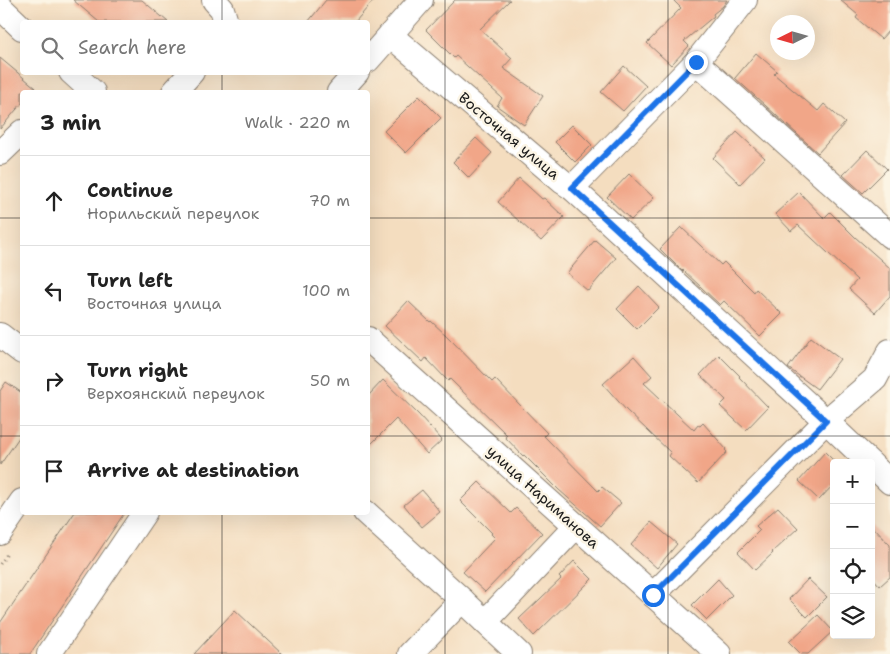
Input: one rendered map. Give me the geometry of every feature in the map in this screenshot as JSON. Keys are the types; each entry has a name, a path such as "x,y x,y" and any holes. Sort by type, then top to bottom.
{"street":[{"path":"214,0 222,9 225,20"},
{"path":"370,58 421,0"},
{"path":"572,188 696,62 745,0"},
{"path":"0,7 20,26"},
{"name":"Восточная улица","path":"390,35 572,188 865,459"},
{"path":"696,62 890,236"},
{"path":"176,90 189,75"},
{"path":"341,90 354,75"},
{"path":"0,153 20,134"},
{"path":"0,335 20,350"},
{"name":"улица Нариманова","path":"370,341 719,654"},
{"path":"653,595 826,421 882,380 890,351"},
{"name":"Восточная улица","path":"875,468 890,482"},
{"path":"0,533 20,504"},
{"path":"49,654 143,515"},
{"path":"368,515 519,654"},
{"path":"484,622 576,526"},
{"path":"410,654 462,600"}],"building":[{"path":"73,0 142,0 166,20 97,20"},
{"path":"326,0 374,0 357,20 310,20"},
{"path":"455,0 510,0 480,29 512,58 503,68 543,96 524,125 497,106 502,98 456,56 454,58 426,30"},
{"path":"673,0 727,0 713,14 714,16 684,41 689,46 671,65 647,43 681,8"},
{"path":"840,0 890,0 890,29 881,39 856,18 858,15"},
{"path":"756,53 777,71 774,74 818,111 824,104 845,123 818,153 735,78"},
{"path":"0,58 36,88 34,90 20,90 20,105 0,129"},
{"path":"624,66 646,86 623,111 601,92"},
{"path":"419,96 441,118 406,153 384,131"},
{"path":"572,125 592,145 575,162 555,142"},
{"path":"737,132 765,158 740,184 713,158"},
{"path":"476,138 492,153 469,178 453,162"},
{"path":"867,150 887,169 863,193 843,175"},
{"path":"629,174 654,198 631,220 607,197"},
{"path":"519,178 564,217 541,241 498,202"},
{"path":"799,192 824,218 830,212 890,268 890,296 875,313 849,289 857,280 798,225 791,231 775,214"},
{"path":"681,227 721,265 724,262 754,292 756,289 782,314 760,336 724,301 720,305 660,249"},
{"path":"595,240 616,258 588,291 567,273"},
{"path":"639,286 659,307 637,329 617,309"},
{"path":"408,301 447,336 492,382 495,379 547,433 544,436 598,491 602,487 621,503 600,526 523,456 505,437 507,435 450,379 448,381 426,358 423,362 385,326"},
{"path":"811,337 840,359 817,389 788,368"},
{"path":"719,355 768,407 746,430 720,406 726,400 700,375"},
{"path":"634,356 652,376 644,383 694,430 703,423 726,449 727,452 698,483 669,456 671,453 626,410 603,384"},
{"path":"383,380 442,440 427,454 396,419 370,445 370,394"},
{"path":"6,382 20,392 20,436 0,465 0,391"},
{"path":"825,452 832,459 830,459 830,488 819,500 799,481"},
{"path":"479,482 511,513 516,508 542,533 485,592 463,572 495,538 460,501"},
{"path":"422,490 440,512 422,527 404,505"},
{"path":"778,507 798,528 755,570 738,552 760,530 756,526"},
{"path":"73,515 123,515 30,654 0,654 0,623"},
{"path":"651,522 677,544 657,568 631,545"},
{"path":"875,529 890,545 890,577 880,586 875,580"},
{"path":"574,561 592,579 534,636 519,619 561,579 559,577"},
{"path":"718,579 732,595 707,620 692,605"},
{"path":"808,579 827,597 807,617 789,599"},
{"path":"235,610 282,654 194,654"},
{"path":"818,615 830,628 830,634 808,654 801,654 789,642"}],"route":[{"path":"653,595 826,421 572,188 696,62"}]}
